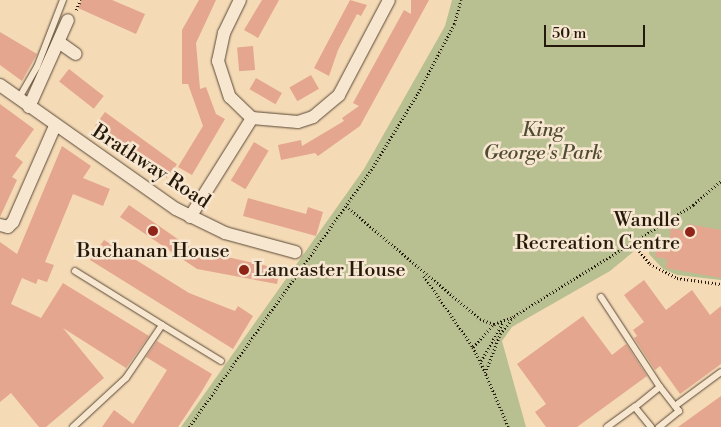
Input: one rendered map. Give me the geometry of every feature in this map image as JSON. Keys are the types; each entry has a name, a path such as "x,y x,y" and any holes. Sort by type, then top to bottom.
{"street":[{"path":"240,0 224,33 218,61 230,97 252,118 298,122 325,109 339,95 389,0"},
{"path":"29,107 60,42 68,20"},
{"path":"60,42 76,54"},
{"name":"Brathway Road","path":"0,84 55,126 190,217 225,233 295,252"},
{"path":"190,217 252,118"},
{"path":"4,226 55,126"}],"lane":[{"path":"19,98 37,67 63,0"},
{"path":"75,271 221,361"},
{"path":"601,297 660,387 679,411 659,427"},
{"path":"73,427 126,378 162,324"},
{"path":"675,406 721,372"},
{"path":"607,427 660,387"},
{"path":"635,407 651,427"}],"path":[{"path":"189,427 346,206 418,93 454,24 461,0"},
{"path":"473,347 494,324 514,316 633,243 693,205 721,181"},
{"path":"346,206 469,312 494,324"},
{"path":"633,243 650,264 678,278 721,284"},
{"path":"422,272 473,347 508,427"},
{"path":"485,373 500,334 514,316"},
{"path":"480,361 503,322"}],"green space":[{"name":"King George's Park","path":"452,0 721,0 721,280 677,275 663,269 649,254 650,238 610,271 512,327 502,341 526,427 181,427 364,169 445,26"}],"building":[{"path":"82,0 112,0 145,14 136,34 78,8"},
{"path":"199,0 216,0 196,43 200,89 206,87 216,114 225,119 192,175 178,167 203,126 188,84 182,84 182,30"},
{"path":"262,0 279,0 258,38 244,30"},
{"path":"350,0 367,5 361,16 357,14 338,50 329,76 314,68"},
{"path":"411,0 429,0 360,126 318,156 315,153 281,160 278,145 301,140 302,146 344,121 342,118 359,106 353,103 404,10 411,14"},
{"path":"0,32 37,54 22,81 0,65"},
{"path":"253,46 255,70 239,71 237,47"},
{"path":"69,69 104,96 94,109 59,82"},
{"path":"311,75 319,89 297,101 289,88"},
{"path":"256,78 282,93 275,104 250,89"},
{"path":"0,104 34,129 15,156 23,162 12,177 17,180 0,217"},
{"path":"105,112 177,164 167,178 95,126"},
{"path":"254,142 269,151 245,189 231,181"},
{"path":"62,146 91,166 83,178 110,189 103,206 73,194 45,262 54,265 47,282 38,279 36,284 22,278 11,304 41,318 63,283 149,336 126,368 63,328 104,378 46,427 39,427 11,393 0,402 0,242 17,254"},
{"path":"248,198 306,214 308,207 323,212 316,236 243,216"},
{"path":"129,205 192,249 280,269 277,284 197,269 120,217"},
{"name":"Wandle Recreation Centre","path":"688,224 721,230 721,278 666,268 667,259 655,257 658,240 669,242 671,228 687,231"},
{"path":"104,240 189,293 235,311 238,306 253,316 233,349 90,260"},
{"path":"644,280 666,310 692,290 710,315 721,306 721,364 680,394 660,366 655,370 634,338 637,336 633,330 644,322 624,295"},
{"path":"583,316 612,355 626,344 647,376 577,427 546,427 535,412 546,404 517,364"},
{"path":"157,341 212,374 202,391 178,427 102,427 114,410 133,424 167,370 146,357"},
{"path":"721,396 721,427 678,427"}],"place":[{"name":"Buchanan House","path":"153,231"},
{"name":"Wandle Recreation Centre","path":"690,232"},
{"name":"Lancaster House","path":"244,270"}]}
